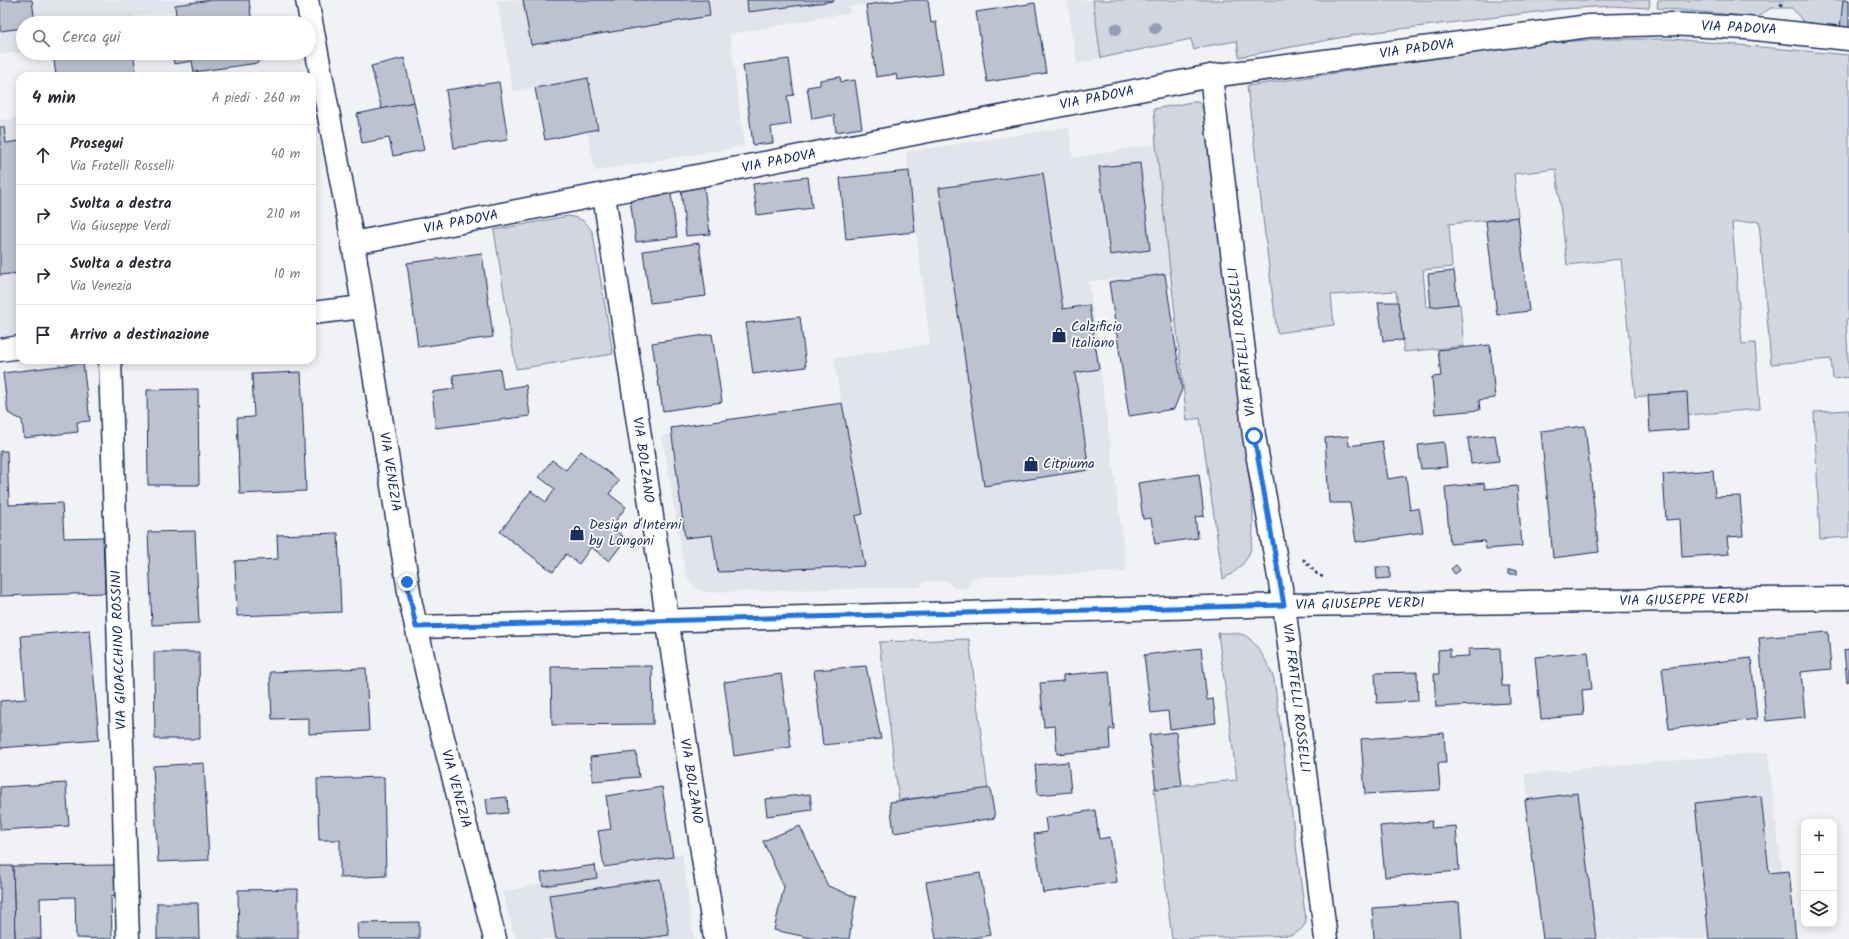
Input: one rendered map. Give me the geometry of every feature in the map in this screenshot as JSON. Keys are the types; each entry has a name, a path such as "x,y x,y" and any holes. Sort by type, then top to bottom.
{"street":[{"name":"VIA VENEZIA","path":"307,0 310,16"},
{"name":"VIA PADOVA","path":"353,243 1211,76 1589,26 1669,24 1780,30 1849,39"},
{"name":"VIA VENEZIA","path":"316,48 353,243 416,627 495,939"},
{"name":"VIA FRATELLI ROSSELLI","path":"1211,76 1254,436 1284,605 1326,939"},
{"name":"VIA BOLZANO","path":"604,195 666,621 715,939"},
{"path":"316,313 363,307"},
{"path":"0,350 16,348"},
{"name":"VIA GIOACCHINO ROSSINI","path":"110,364 128,939"},
{"name":"VIA GIUSEPPE VERDI","path":"416,627 1284,605 1849,598"}],"path":[{"path":"1300,555 1306,564 1317,574 1328,580"}],"shaded area":[{"path":"0,0 258,0 133,16 16,16 16,53 0,54"},
{"path":"497,0 895,0 849,7 850,13 730,34 744,146 595,171 587,130 599,127 589,78 513,92"},
{"path":"1067,0 1093,0 1101,58 1077,64"},
{"path":"1093,0 1650,0 1649,8 1612,6 1561,9 1360,34 1239,57 1237,41 1206,46 1194,50 1191,39 1101,58"},
{"path":"1658,0 1849,0 1849,30 1806,25 1792,8 1771,8 1757,17 1657,8"},
{"path":"1604,39 1672,39 1849,55 1849,320 1846,320 1849,377 1833,379 1831,359 1771,364 1759,221 1732,223 1742,344 1755,343 1760,409 1687,415 1685,392 1635,397 1621,259 1567,265 1556,169 1514,174 1518,217 1449,224 1452,267 1423,270 1426,307 1460,304 1464,346 1404,352 1396,291 1331,295 1334,325 1277,333 1247,86 1542,43"},
{"path":"1198,102 1205,111 1253,511 1252,543 1247,559 1241,566 1223,579 1200,418 1187,421 1156,144 1154,109"},
{"path":"16,118 16,335 0,337 0,120"},
{"path":"1069,127 1073,158 1156,144 1171,274 1089,281 1127,572 972,577 967,588 954,588 948,581 925,581 920,587 706,592 696,588 690,582 685,572 662,436 841,403 834,358 930,344 906,152"},
{"path":"568,216 584,221 589,226 593,234 613,354 516,369 494,230"},
{"path":"1849,410 1849,537 1820,539 1814,412"},
{"path":"1218,633 1237,633 1249,638 1262,654 1274,679 1306,921 1300,930 1291,935 1172,939 1154,788 1237,780"},
{"path":"969,639 988,789 899,800 879,642"},
{"path":"1768,752 1790,939 1543,939 1525,774"},
{"path":"682,853 694,939 516,939 502,892"}],"building":[{"path":"0,0 32,0 34,16 16,16 16,29 0,31"},
{"path":"211,0 249,0 251,16 176,16 175,5"},
{"path":"523,0 708,0 710,16 531,45"},
{"path":"747,0 834,0 834,1 748,12"},
{"path":"902,0 928,0 931,23 936,22 943,74 897,80 896,74 876,77 866,5"},
{"path":"1843,0 1849,0 1849,30 1840,29"},
{"path":"1035,3 1046,73 987,82 976,12"},
{"path":"404,58 414,102 382,110 371,66"},
{"path":"789,59 794,95 787,96 791,124 771,127 773,143 753,145 743,65"},
{"path":"54,60 134,60 136,72 55,72"},
{"path":"173,60 258,60 258,63 194,72 192,61 174,64"},
{"path":"840,77 841,82 855,80 862,128 836,132 834,115 812,119 807,87 820,85 820,80"},
{"path":"588,78 598,129 545,140 535,88"},
{"path":"499,82 508,140 454,148 446,90"},
{"path":"414,102 424,150 393,156 389,138 362,143 357,114"},
{"path":"0,127 4,127 6,143 16,142 16,273 0,275"},
{"path":"1140,163 1150,250 1110,255 1099,167"},
{"path":"909,171 915,232 846,239 840,178"},
{"path":"1043,173 1063,309 1089,305 1099,369 1075,373 1089,470 984,486 939,188"},
{"path":"808,177 812,208 757,215 753,184"},
{"path":"704,186 710,234 686,236 681,189"},
{"path":"671,194 677,237 636,242 630,199"},
{"path":"1518,217 1529,311 1497,315 1486,221"},
{"path":"699,243 706,296 650,303 643,251"},
{"path":"482,253 493,337 418,347 407,263"},
{"path":"1454,271 1458,304 1431,307 1428,274"},
{"path":"1165,274 1182,389 1174,409 1129,416 1109,282"},
{"path":"1378,302 1398,302 1403,340 1383,341"},
{"path":"800,317 806,367 753,374 746,323"},
{"path":"712,334 722,402 663,411 652,343"},
{"path":"1490,345 1495,398 1479,400 1480,410 1435,414 1432,377 1441,376 1438,350"},
{"path":"83,364 90,421 77,422 78,432 24,438 22,420 8,413 3,373"},
{"path":"500,369 503,389 526,385 530,416 436,428 432,392 454,389 453,375"},
{"path":"301,372 306,491 240,494 237,418 254,417 252,374"},
{"path":"198,389 199,485 148,485 147,390"},
{"path":"1687,392 1689,429 1650,432 1648,395"},
{"path":"842,403 863,514 855,516 865,566 718,572 712,535 685,538 671,428"},
{"path":"1585,426 1599,552 1553,558 1541,431"},
{"path":"1495,435 1499,461 1471,464 1468,438"},
{"path":"1348,436 1349,446 1382,441 1388,479 1406,476 1410,510 1419,508 1423,532 1356,542 1350,503 1329,503 1325,438"},
{"path":"1444,442 1447,467 1421,469 1418,445"},
{"path":"0,451 7,451 9,505 62,503 64,538 103,537 105,593 0,596"},
{"path":"581,451 619,481 609,494 626,507 611,527 626,539 609,561 591,547 579,564 566,554 553,572 500,532 531,491 546,502 555,489 539,477 552,460 566,470"},
{"path":"1713,470 1715,497 1740,496 1743,536 1727,537 1729,554 1682,557 1680,519 1666,520 1663,474"},
{"path":"1199,474 1204,516 1195,517 1198,538 1155,544 1151,518 1143,519 1138,483"},
{"path":"1484,483 1485,489 1517,486 1522,546 1486,549 1485,541 1450,544 1445,487"},
{"path":"195,531 199,623 152,625 148,532"},
{"path":"338,533 341,612 237,616 235,561 278,559 277,535"},
{"path":"1456,565 1460,570 1455,574 1451,569"},
{"path":"1376,567 1390,567 1390,578 1377,579"},
{"path":"1508,570 1517,570 1517,574 1508,574"},
{"path":"90,630 99,740 0,748 0,701 26,699 21,636"},
{"path":"1828,632 1831,669 1801,672 1805,717 1766,721 1759,638"},
{"path":"1201,648 1207,700 1213,699 1216,723 1170,729 1168,711 1151,713 1144,655"},
{"path":"1500,648 1502,686 1509,686 1510,703 1436,707 1434,674 1439,674 1438,650 1450,649 1450,657 1469,656 1468,649"},
{"path":"1849,649 1849,681 1847,682 1844,650"},
{"path":"154,652 199,652 200,739 155,739"},
{"path":"1588,652 1592,689 1582,690 1584,715 1541,719 1535,657"},
{"path":"1751,658 1757,719 1669,729 1662,668"},
{"path":"652,666 653,724 552,725 551,667"},
{"path":"866,666 881,739 823,745 814,670"},
{"path":"366,668 369,731 309,734 309,718 272,719 270,672"},
{"path":"1109,671 1114,729 1109,729 1110,749 1057,754 1055,726 1044,727 1040,683 1063,681 1063,675"},
{"path":"1417,672 1418,701 1377,703 1375,673"},
{"path":"781,674 791,747 734,756 724,682"},
{"path":"1176,732 1182,786 1156,789 1149,735"},
{"path":"1444,733 1446,763 1438,763 1440,790 1365,794 1361,739"},
{"path":"636,752 639,777 593,781 590,757"},
{"path":"1068,762 1071,792 1038,795 1035,765"},
{"path":"204,763 209,860 158,862 153,766"},
{"path":"384,777 386,876 340,878 340,840 319,840 317,779"},
{"path":"66,783 69,826 0,830 0,787"},
{"path":"662,787 673,857 604,867 598,831 611,829 606,796"},
{"path":"990,788 995,818 894,833 890,802"},
{"path":"1578,793 1596,939 1543,939 1525,800"},
{"path":"810,794 812,810 767,816 765,799"},
{"path":"1761,796 1769,873 1789,871 1796,939 1709,939 1695,803"},
{"path":"507,797 508,813 488,815 486,799"},
{"path":"1095,810 1099,839 1110,837 1117,882 1043,893 1034,834 1047,832 1045,818"},
{"path":"1432,821 1431,828 1456,826 1459,871 1385,877 1380,826"},
{"path":"800,826 828,886 856,897 849,939 816,939 774,930 784,887 763,841"},
{"path":"115,865 116,895 111,896 112,939 76,938 75,897 40,898 41,939 15,939 13,866"},
{"path":"595,865 597,878 543,886 541,873"},
{"path":"0,866 13,866 15,939 0,939"},
{"path":"980,873 991,935 966,939 936,939 926,882"},
{"path":"660,879 669,935 639,939 556,939 549,895"},
{"path":"298,889 298,939 239,939 238,890"},
{"path":"1459,902 1462,939 1374,939 1372,908"},
{"path":"157,903 198,903 199,939 157,939"},
{"path":"419,922 419,939 358,939 357,923"}],"place":[{"name":"Calzificio Italiano","path":"1059,335"},
{"name":"Citpiuma","path":"1031,464"},
{"name":"Design d'Interni by Longoni","path":"577,533"}],"route":[{"path":"407,582 416,627 466,627 1284,605 1254,436"}]}
